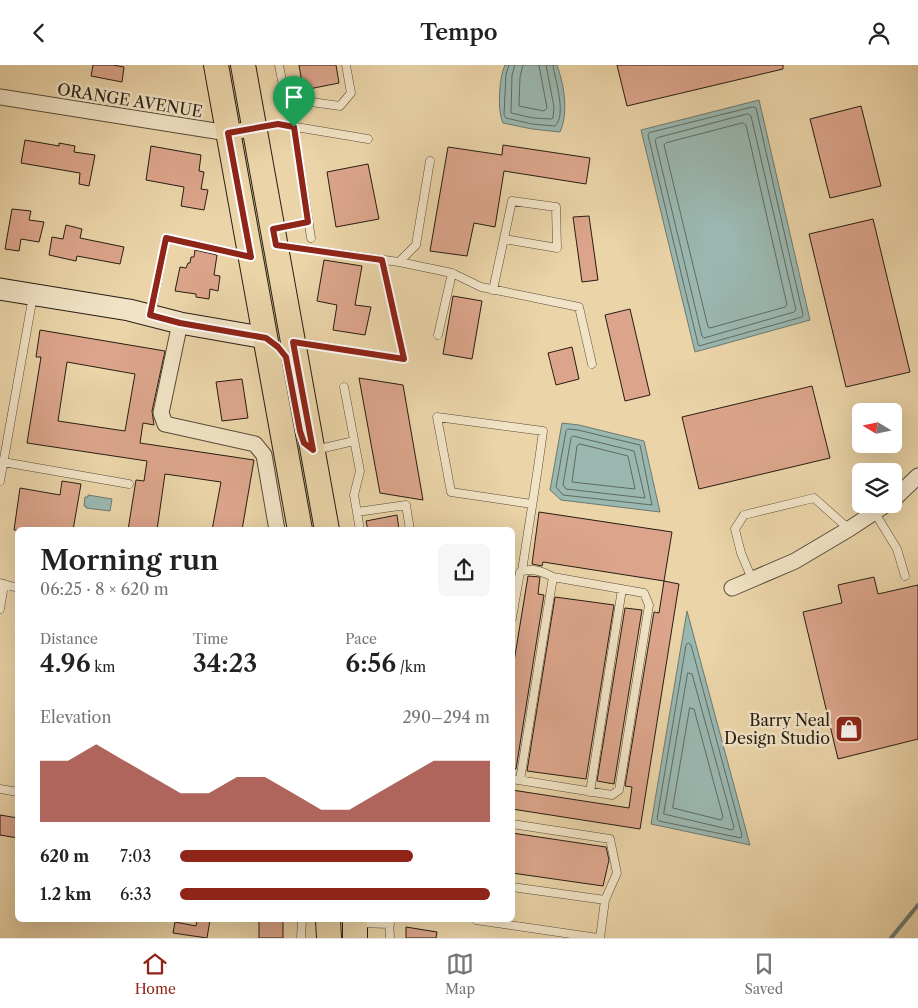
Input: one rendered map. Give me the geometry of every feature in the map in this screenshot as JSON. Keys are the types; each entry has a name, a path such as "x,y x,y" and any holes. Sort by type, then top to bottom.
{"main road":[{"path":"216,65 299,527"},
{"path":"243,65 326,527"},
{"path":"266,338 278,347 286,357 300,431 304,443 313,450"},
{"path":"294,499 309,520 317,527"},
{"path":"328,922 328,938"}],"street":[{"name":"ORANGE AVENUE","path":"0,97 228,133 255,128"},
{"path":"0,289 129,310 180,323 266,338"},
{"path":"180,323 161,413 165,424 256,444 264,455 276,527"},
{"path":"902,491 918,476"},
{"path":"732,588 795,561 873,513"}],"lane":[{"path":"279,65 284,91 297,100 340,106 351,93 346,65"},
{"path":"255,128 278,124 368,139"},
{"path":"294,127 311,238"},
{"path":"399,262 416,245 430,161"},
{"path":"493,290 512,201 556,207 557,249 504,239"},
{"path":"274,237 308,222"},
{"path":"274,237 452,273 481,287 579,307 592,364"},
{"path":"150,315 166,238 251,257"},
{"path":"293,342 404,359 382,260"},
{"path":"438,335 452,273"},
{"path":"0,481 34,294"},
{"path":"344,387 360,471 354,495 360,527"},
{"path":"515,601 520,572 522,571 543,431 436,417 451,492 532,504"},
{"path":"313,450 354,441"},
{"path":"3,462 129,484"},
{"path":"752,579 741,553 735,529 744,515 814,498 849,529"},
{"path":"358,512 406,505 410,527"},
{"path":"883,513 906,576"},
{"path":"522,571 527,569 543,572 553,577 644,593 649,605 619,790 612,795 516,780 553,577"},
{"path":"0,609 2,584 15,587"},
{"path":"590,792 622,589"},
{"path":"0,789 15,792"},
{"path":"490,922 599,938 605,900 617,873 610,839 515,824"},
{"path":"515,887 605,900"},
{"path":"301,938 302,922"},
{"path":"355,927 390,922 390,938"}],"water":[{"path":"505,65 557,65 562,81 565,107 560,132 503,123 500,111 500,94 501,77"},
{"path":"759,100 810,320 695,352 641,130"},
{"path":"562,423 579,425 644,441 660,512 561,500 550,490"},
{"path":"88,495 112,499 110,511 86,508 84,506 85,497 88,497"},
{"path":"687,611 750,845 651,824"}],"building":[{"path":"93,65 124,67 122,82 91,76"},
{"path":"299,65 336,65 339,83 309,89 307,82 302,83"},
{"path":"617,65 783,65 783,69 627,106"},
{"path":"861,106 881,186 830,198 810,119"},
{"path":"25,140 59,146 59,143 75,146 74,152 95,155 89,186 79,184 80,173 21,163"},
{"path":"503,145 590,158 586,184 504,171 495,227 474,223 467,256 430,251 448,147 502,155"},
{"path":"151,146 201,155 199,171 204,172 201,189 208,190 204,210 181,206 184,187 146,180"},
{"path":"368,164 379,219 336,227 327,172"},
{"path":"12,209 31,211 29,220 44,222 39,242 21,239 19,251 5,249"},
{"path":"589,216 598,280 582,282 573,217"},
{"path":"873,219 910,372 846,387 809,234"},
{"path":"66,225 82,229 80,238 124,247 120,264 77,256 76,261 49,255 52,237 63,239"},
{"path":"195,250 217,255 214,275 220,276 218,291 210,289 209,299 196,297 196,294 175,291 180,267 186,268 188,263 190,263 191,257 194,257"},
{"path":"324,260 362,266 355,305 371,307 365,335 333,330 337,305 317,301"},
{"path":"453,296 482,301 472,359 443,354"},
{"path":"630,309 650,395 625,401 605,315"},
{"path":"40,330 165,351 152,411 154,425 143,423 140,443 254,460 243,527 213,527 221,482 165,474 157,527 128,527 136,480 144,481 147,461 27,443 41,357 36,357","holes":["67,362 135,374 125,431 58,421"]},
{"path":"572,347 579,379 556,385 548,353"},
{"path":"359,378 403,385 423,500 380,493"},
{"path":"242,379 248,418 222,421 216,382"},
{"path":"812,386 830,458 699,489 682,417"},
{"path":"62,481 81,484 74,527 15,527 14,530 20,488 60,495"},
{"path":"539,512 672,532 664,581 543,562 542,566 532,564"},
{"path":"397,515 399,527 367,527 366,521"},
{"path":"528,576 540,577 538,594 544,595 516,769 515,769 515,656"},
{"path":"874,577 878,594 918,585 918,739 838,759 803,612 842,603 838,585"},
{"path":"664,581 679,584 640,829 515,809 515,790 629,808 632,787 625,786 654,612 659,613"},
{"path":"555,597 614,605 586,779 527,771"},
{"path":"625,608 642,610 614,784 597,781"},
{"path":"0,815 15,818 15,838 0,835"},
{"path":"515,833 606,847 609,860 603,886 515,873"},
{"path":"175,922 196,926 197,922 210,922 207,938 173,933"},
{"path":"259,922 283,922 283,938 259,938"},
{"path":"406,927 437,932 436,938 406,938"}],"waterway":[{"path":"891,938 918,905"}],"place":[{"name":"Barry Neal Design Studio","path":"849,729"}],"route":[{"path":"278,124 294,127 308,222 273,229 276,245 382,260 404,359 293,342 313,450 304,443 286,357 278,347 266,338 180,323 150,315 166,238 251,257 228,133 278,124"}]}
